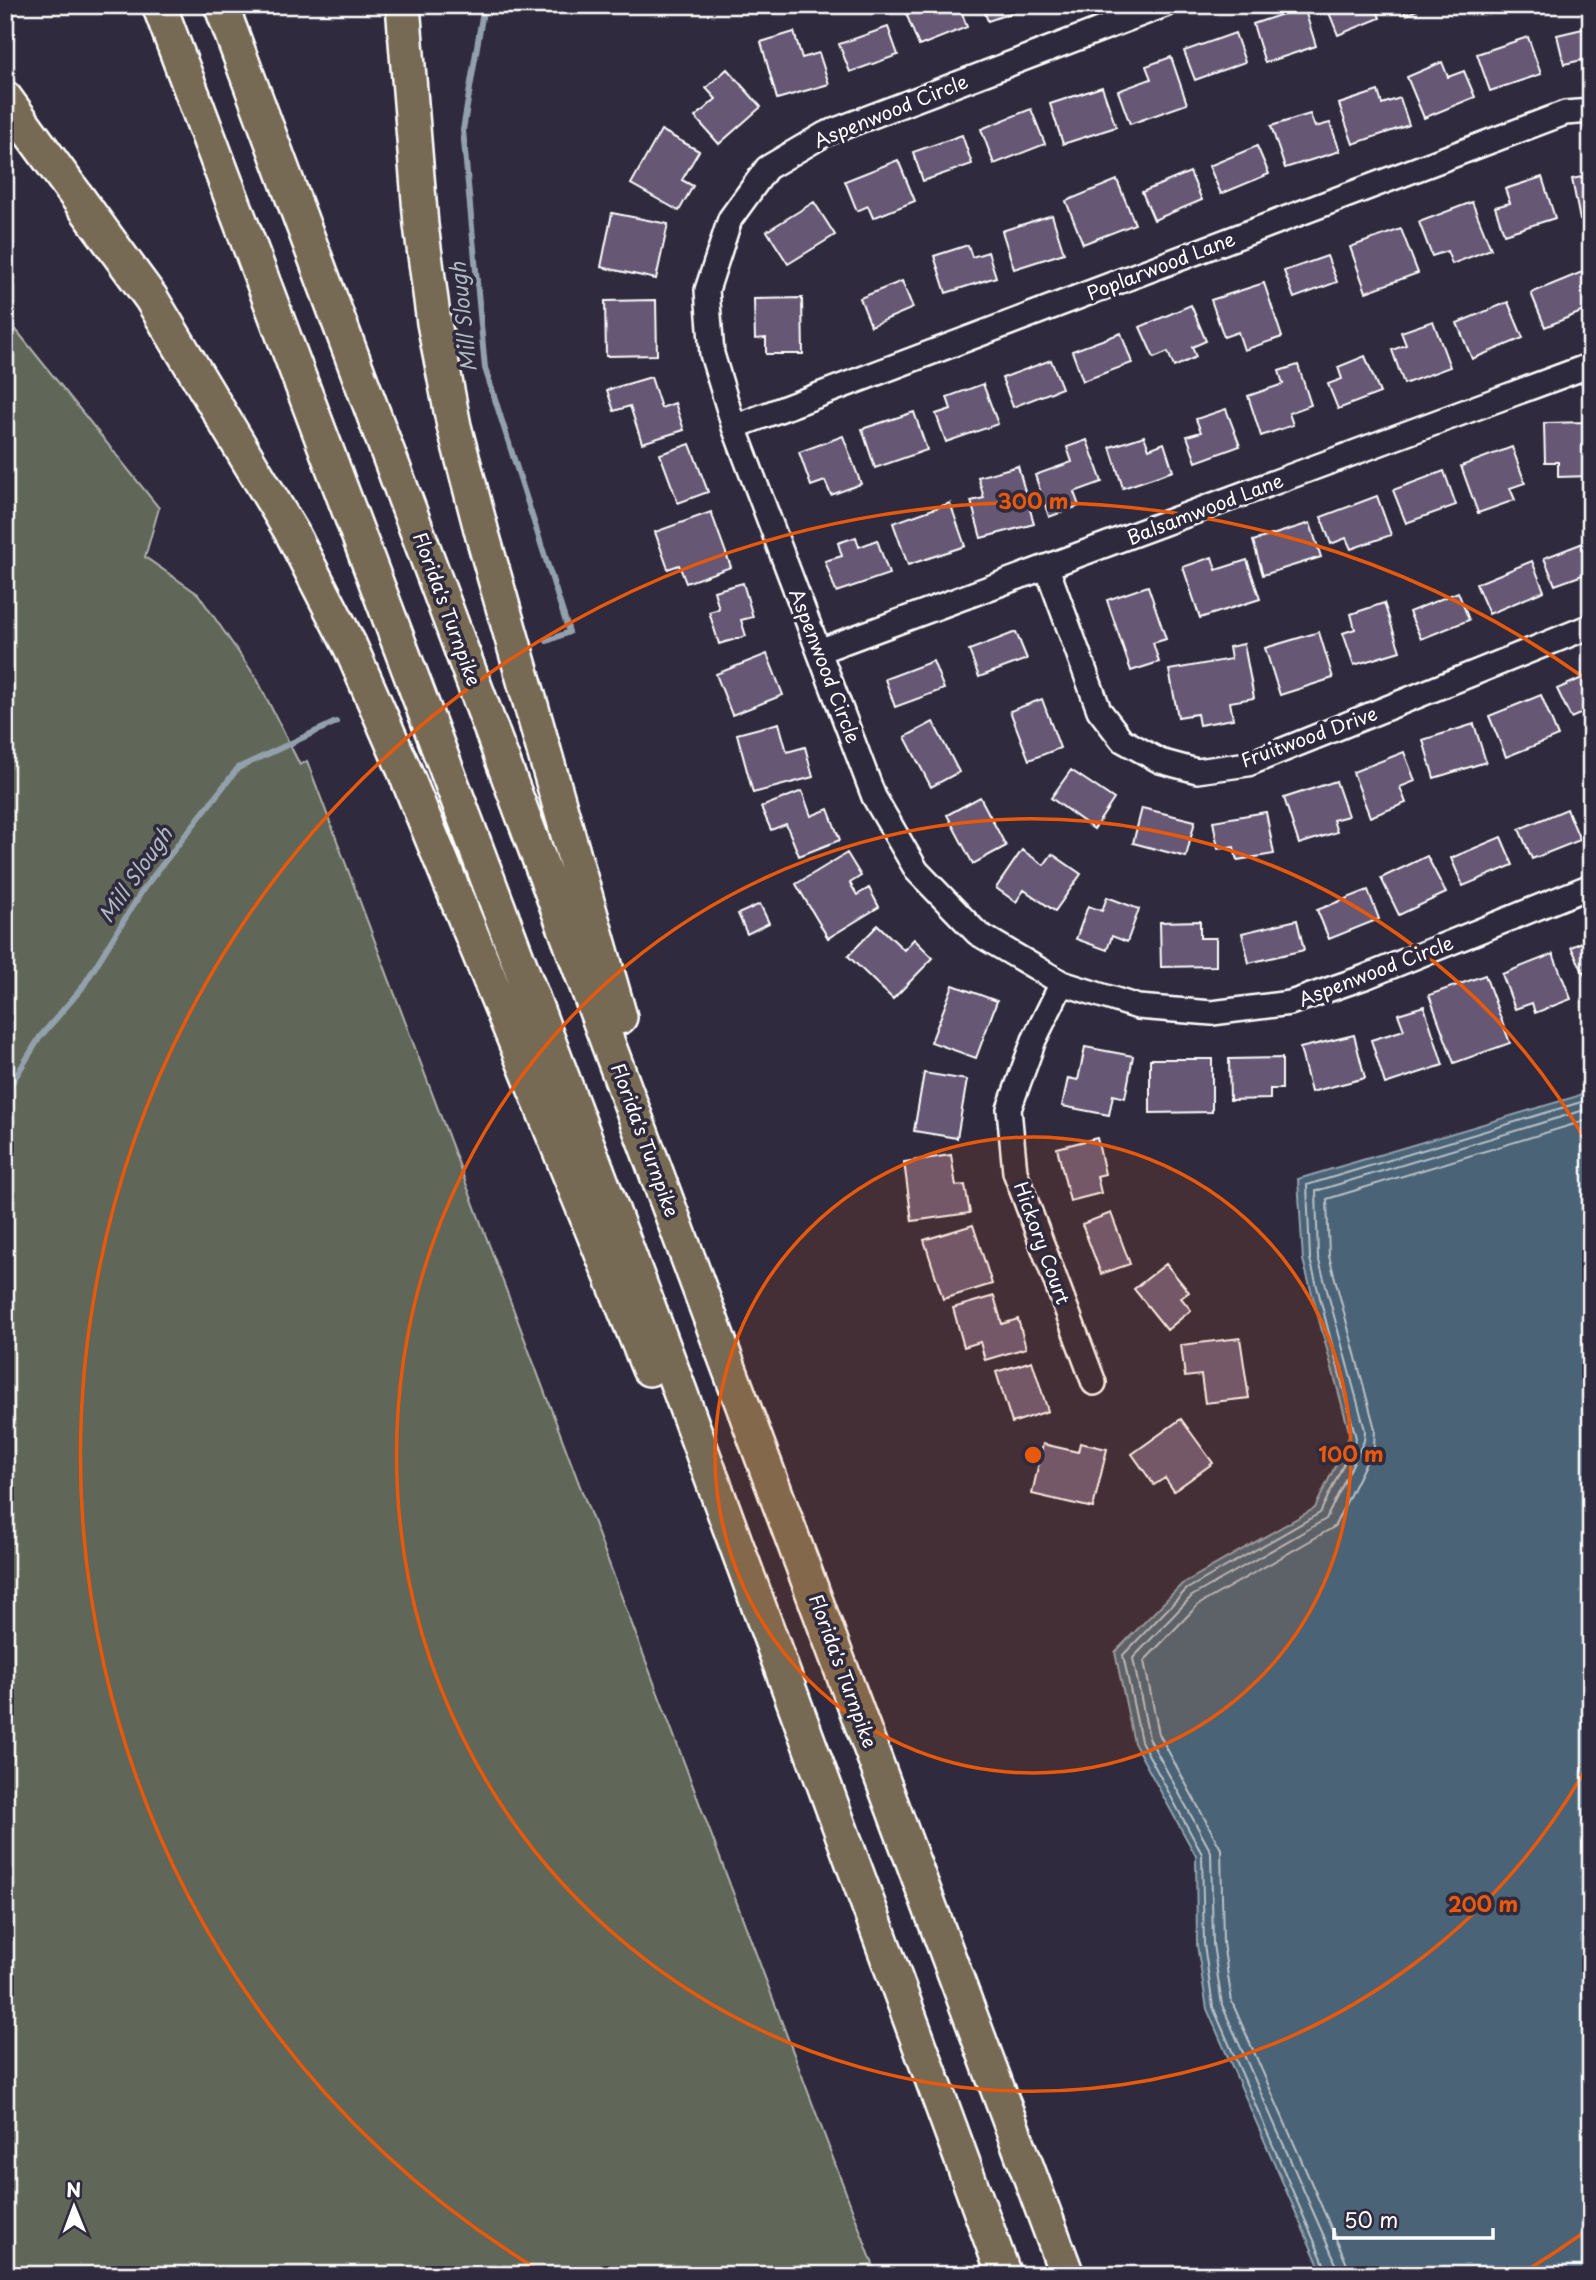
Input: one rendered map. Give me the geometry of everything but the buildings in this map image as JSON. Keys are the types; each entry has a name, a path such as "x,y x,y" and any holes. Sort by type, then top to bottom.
{"highway":[{"path":"159,5 659,1335 1004,2275"},
{"name":"Florida's Turnpike","path":"221,5 1067,2275"},
{"path":"402,5 421,225 434,323 454,426 483,537 627,1040 660,1179"},
{"path":"5,98 151,298 292,533 350,646 403,768 570,1181 838,1824"}],"street":[{"name":"Aspenwood Circle","path":"1165,5 825,134 766,168 730,219 707,290 712,354 734,427 874,797 917,871 976,933 1062,984 1138,1007 1212,1013 1290,1003 1365,977 1591,886"},
{"name":"Poplarwood Lane","path":"734,427 1565,113 1591,111"},
{"name":"Balsamwood Lane","path":"819,651 1591,365"},
{"name":"Fruitwood Drive","path":"1047,568 1099,710 1122,740 1160,761 1197,771 1248,764 1591,626"},
{"name":"Hickory Court","path":"1062,984 1034,1040 1009,1109 1015,1172 1094,1383"}],"green space":[{"path":"5,316 159,508 145,557 198,594 257,679 300,765 307,761 877,2275 5,2275"}],"water":[{"path":"1591,1092 1591,2275 1323,2275 1207,2009 1197,1945 1196,1856 1134,1743 1115,1652 1182,1584 1315,1508 1350,1435 1303,1260 1298,1179"}],"waterway":[{"name":"Mill Slough","path":"484,5 463,130 485,368 569,632 547,641"},
{"name":"Mill Slough","path":"5,1094 40,1037 82,988 144,888 238,768 336,722"}]}
